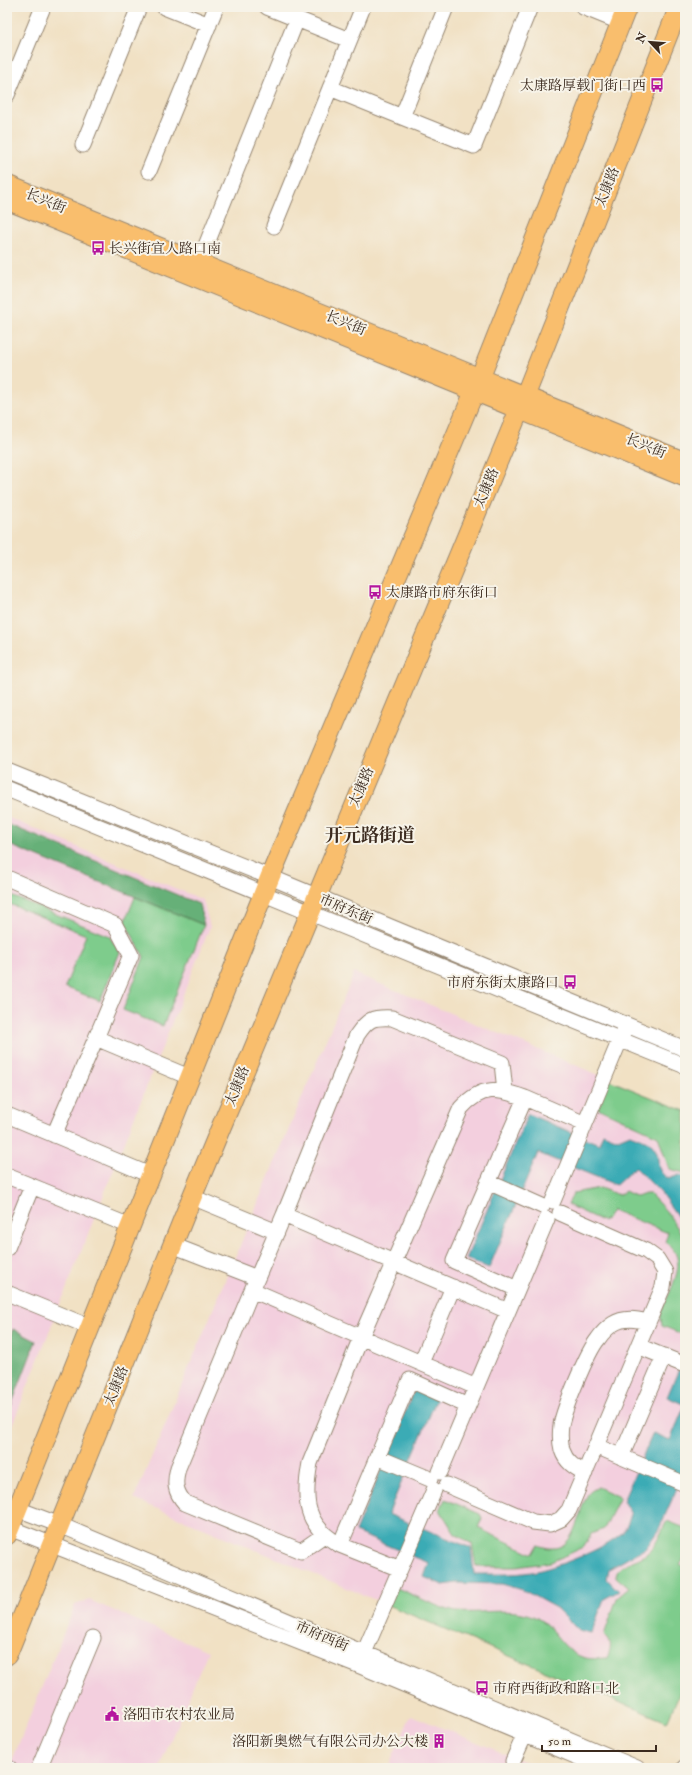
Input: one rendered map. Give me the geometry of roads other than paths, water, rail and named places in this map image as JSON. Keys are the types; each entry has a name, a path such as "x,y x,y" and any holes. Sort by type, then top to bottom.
{"main road":[{"name":"太康路","path":"7,1655 172,1245 312,904 522,402 679,7"},
{"path":"8,1530 12,1507 90,1327 267,885 478,384 624,15"},
{"name":"长兴街","path":"7,185 522,402 685,462"},
{"name":"长兴街","path":"7,200 478,384"},
{"name":"长兴街","path":"522,402 685,477"}],"street":[{"path":"7,72 34,7"},
{"path":"7,95 43,7"},
{"path":"82,145 139,7"},
{"path":"164,7 209,25"},
{"path":"149,171 216,7"},
{"path":"267,7 349,40"},
{"path":"274,226 363,7"},
{"path":"402,117 446,7"},
{"path":"330,88 474,146 530,7"},
{"path":"583,7 624,15"},
{"path":"198,266 298,19"},
{"name":"市府东街","path":"7,771 685,1066"},
{"name":"市府东街","path":"7,789 267,885"},
{"path":"7,878 115,925 131,955 54,1135"},
{"name":"市府东街","path":"312,904 685,1050"},
{"path":"324,1535 301,1551 185,1503 178,1496 175,1481 178,1468 284,1215 357,1035 365,1023 376,1017 392,1018 502,1064 505,1091"},
{"path":"364,1653 438,1482 476,1386 626,1026"},
{"path":"96,1038 189,1077"},
{"path":"402,1563 340,1545 320,1531 308,1508 306,1494 307,1474 310,1463 361,1337 461,1108 471,1097 485,1091 505,1091 525,1098 583,1129"},
{"path":"517,1290 454,1261 492,1184 525,1098"},
{"path":"7,1115 150,1175"},
{"path":"7,1176 130,1226"},
{"path":"380,1458 533,1522 550,1524 561,1519 569,1510 663,1287 665,1272 657,1259 646,1251 492,1184"},
{"path":"7,1248 32,1186"},
{"path":"192,1196 276,1232"},
{"path":"284,1215 508,1311"},
{"path":"172,1245 361,1337 476,1386"},
{"path":"421,1363 453,1287"},
{"path":"7,1293 90,1327"},
{"path":"585,1473 573,1467 562,1451 560,1440 564,1414 574,1389 591,1350 597,1339 606,1329 614,1323 625,1319 634,1318 648,1322"},
{"path":"638,1346 682,1364"},
{"path":"621,1457 664,1356"},
{"path":"340,1545 380,1458 410,1380 468,1406"},
{"path":"596,1446 682,1483"},
{"name":"市府西街","path":"12,1507 60,1525 364,1653 527,1729 604,1768"},
{"name":"市府西街","path":"8,1530 52,1544 358,1665 527,1729 637,1768"},
{"path":"40,1768 93,1638"},
{"path":"513,1761 527,1729"}],"water":[{"path":"528,1114 599,1144 603,1133 618,1139 630,1134 649,1142 656,1150 659,1167 664,1175 669,1179 679,1175 685,1177 685,1227 661,1193 635,1167 616,1185 538,1153 489,1268 466,1259"},
{"path":"685,1355 685,1405 667,1397"},
{"path":"415,1388 437,1398 388,1514 471,1548 474,1574 518,1574 543,1570 567,1562 603,1546 622,1533 627,1526 631,1514 623,1501 653,1433 670,1440 685,1405 685,1470 659,1529 646,1548 609,1569 607,1579 619,1591 604,1599 591,1634 579,1631 556,1608 523,1590 502,1584 457,1583 443,1585 424,1577 429,1563 355,1532"}],"place":[{"name":"太康路厚载门街口西","path":"657,85"},
{"name":"长兴街宜人路口南","path":"98,248"},
{"name":"太康路市府东街口","path":"375,592"},
{"name":"市府东街太康路口","path":"570,982"},
{"name":"市府西街政和路口北","path":"482,1688"},
{"name":"洛阳市农村农业局","path":"112,1714"},
{"name":"洛阳新奥燃气有限公司办公大楼","path":"439,1741"}],"district":[{"name":"开元路街道","path":"370,835"}]}
